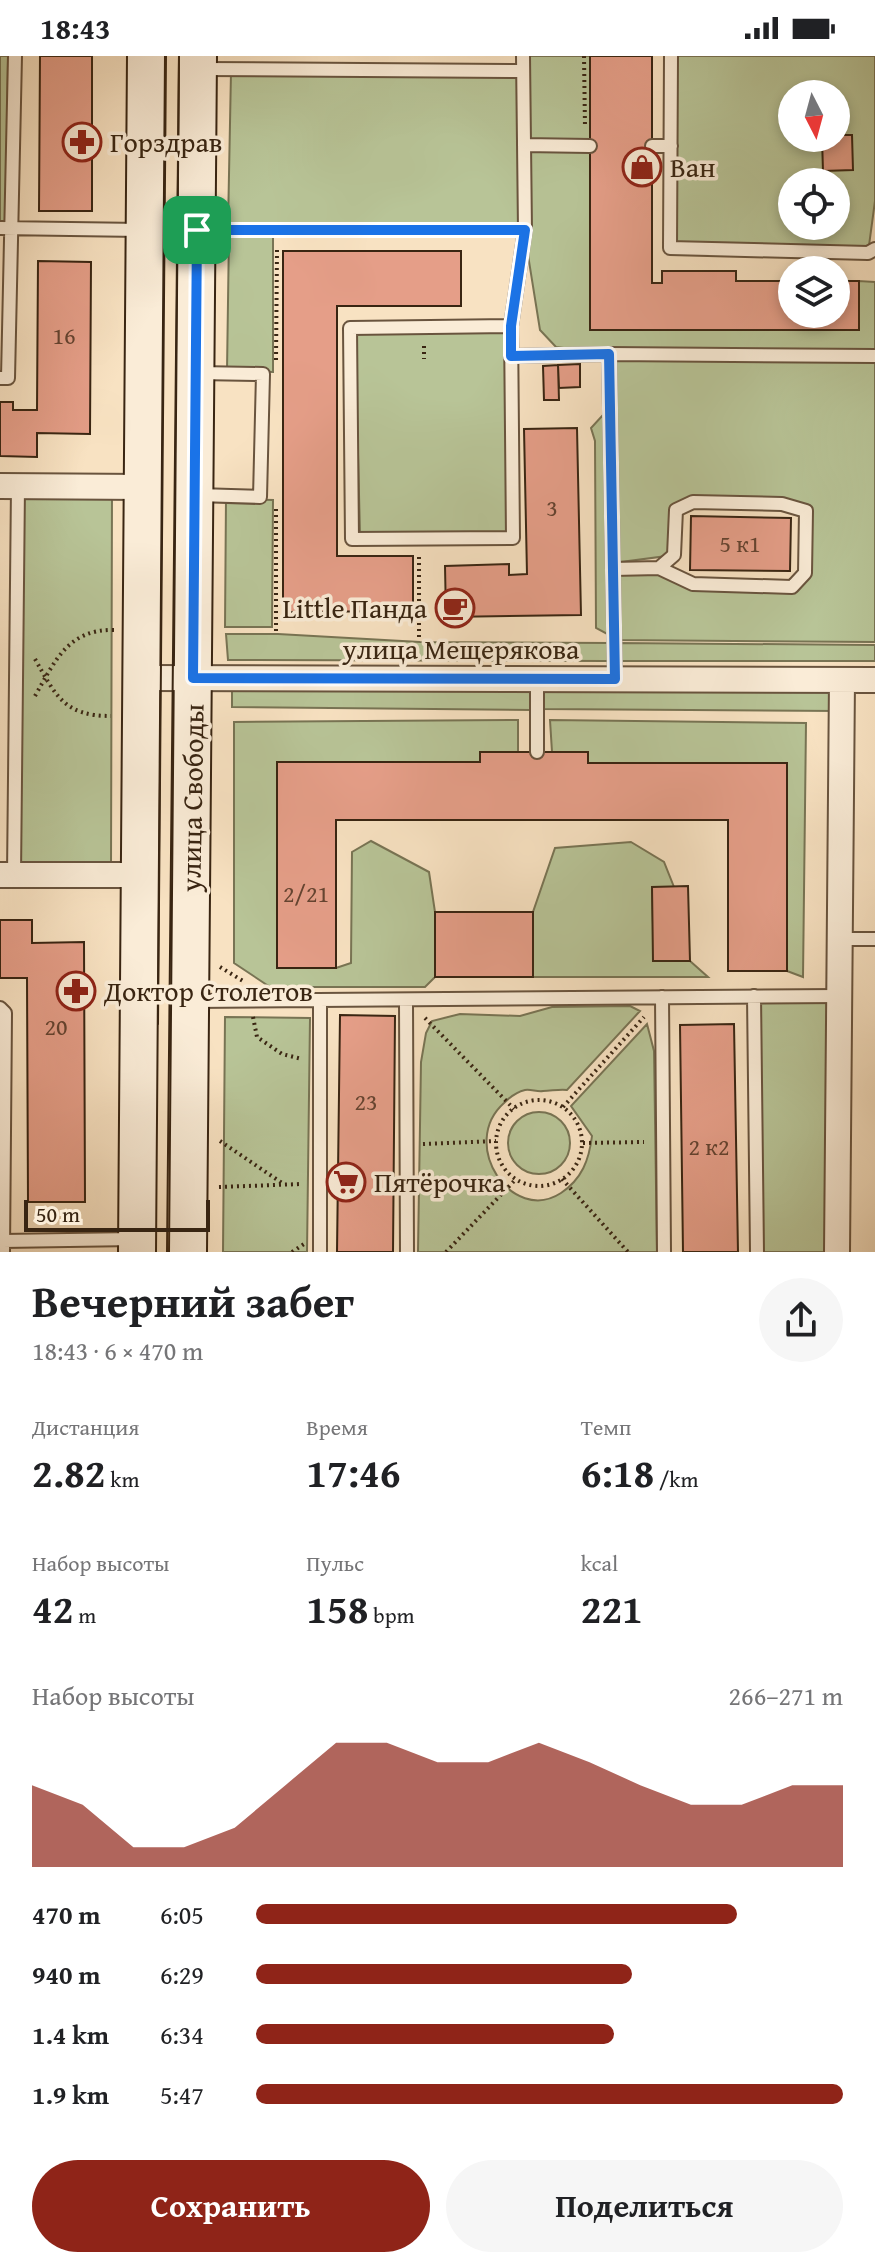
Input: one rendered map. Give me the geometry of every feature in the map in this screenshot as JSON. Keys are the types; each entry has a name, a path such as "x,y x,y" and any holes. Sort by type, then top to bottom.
{"main road":[{"name":"улица Свободы","path":"137,1246 146,56"},
{"name":"улица Свободы","path":"188,1252 198,63"}],"street":[{"path":"9,486 143,487"},
{"name":"улица Мещерякова","path":"142,678 875,680"},
{"path":"837,1252 842,680"},
{"path":"7,875 140,875"}],"lane":[{"path":"0,378 8,378 6,228 15,56"},
{"path":"511,326 350,328 352,539 513,538 511,326 525,230 523,56"},
{"path":"671,56 670,248 868,253 875,249"},
{"path":"198,63 523,71"},
{"path":"524,145 588,146"},
{"path":"652,146 671,146"},
{"path":"6,228 146,230"},
{"path":"197,230 525,230"},
{"path":"609,354 615,679"},
{"path":"511,356 875,356"},
{"path":"195,495 260,497 263,374 196,373"},
{"path":"7,875 16,729 17,627 9,486"},
{"path":"613,569 659,568 693,584 792,587 805,573 806,511 782,504 693,502 676,510 674,555 659,568"},
{"path":"537,679 537,752"},
{"path":"840,939 875,939"},
{"path":"754,996 757,1252"},
{"path":"190,1001 840,996"},
{"path":"662,997 664,1252"},
{"path":"320,1000 320,1252"},
{"path":"406,1000 407,1252"},
{"path":"0,1008 5,1013 3,1246 137,1246"}],"path":[{"path":"584,56 588,146"},
{"path":"419,539 419,638"},
{"path":"17,627 61,702 77,713 117,716"},
{"path":"16,729 59,656 72,641 101,630 119,630"},
{"path":"563,1107 662,997"},
{"path":"406,1000 515,1109"},
{"path":"250,1001 257,1037 282,1054 320,1063"},
{"path":"546,1100 563,1107 577,1122 583,1143 575,1167 562,1179 549,1185 534,1186 516,1179 502,1165 496,1141 499,1127 507,1114 531,1101 546,1100"},
{"path":"217,1138 284,1184"},
{"path":"407,1145 496,1141"},
{"path":"583,1143 663,1142"},
{"path":"446,1252 516,1179"},
{"path":"562,1179 628,1252"},
{"path":"216,1187 320,1183"}],"green space":[{"path":"0,56 8,56 6,223 0,223"},
{"path":"523,56 590,56 590,330 859,330 859,281 875,282 875,642 615,640 613,569 659,568 693,584 792,587 805,573 806,511 693,502 676,510 674,555 613,563 609,354 556,347 540,330 524,230 228,226 231,72 523,71"},
{"path":"671,56 875,56 875,201 868,253 670,248"},
{"path":"229,233 273,233 273,372 227,371"},
{"path":"506,332 507,533 360,534 355,334"},
{"path":"602,416 607,422 611,636 596,628 595,441 591,428"},
{"path":"24,492 112,492 111,869 19,869"},
{"path":"226,499 273,500 272,627 225,627"},
{"path":"226,634 420,642 611,643 610,661 228,660"},
{"path":"618,643 875,645 875,661 618,661"},
{"path":"232,682 532,683 531,710 232,707"},
{"path":"541,683 838,683 838,711 541,709"},
{"path":"518,720 518,752 480,752 480,762 277,762 277,968 336,968 351,963 352,852 371,841 429,872 435,912 435,977 425,987 270,987 234,963 234,722"},
{"path":"550,720 806,723 803,977 787,971 787,763 588,763 588,752 552,752"},
{"path":"631,842 664,862 674,887 652,888 654,961 690,961 708,977 533,977 533,912 555,848"},
{"path":"754,996 840,996 837,1252 757,1252"},
{"path":"630,1006 640,1011 567,1090 522,1091 504,1103 491,1120 487,1139 489,1158 497,1175 509,1189 525,1198 543,1200 561,1193 574,1182 589,1153 592,1136 571,1106 647,1024 654,1051 657,1252 418,1252 421,1062 426,1033 432,1021 460,1014 520,1016 552,1007"},
{"path":"225,1017 310,1018 307,1252 223,1252"},
{"path":"539,1112 561,1121 570,1143 561,1165 539,1174 517,1165 508,1143 517,1121"}],"building":[{"path":"40,56 92,56 92,211 39,211"},
{"path":"590,56 652,56 652,283 662,283 662,271 736,271 736,281 778,281 778,328 850,328 850,281 859,281 859,330 590,330"},
{"path":"852,135 853,170 823,168 822,152 850,152"},
{"path":"283,251 461,251 461,306 337,306 337,556 413,556 413,611 283,612"},
{"path":"38,261 91,262 90,434 37,433 37,457 0,456 0,402 13,402 13,410 37,410"},
{"path":"580,364 580,387 559,388 558,365"},
{"path":"558,365 559,400 544,400 543,366"},
{"path":"577,428 581,615 446,617 445,566 509,564 509,575 527,574 524,429"},
{"path":"691,516 791,518 790,571 690,570"},
{"path":"480,752 588,752 588,763 787,763 787,971 728,971 728,820 336,820 336,968 277,968 277,762 480,762"},
{"path":"688,886 690,961 653,961 652,887"},
{"path":"435,912 533,912 533,977 435,977"},
{"path":"0,920 32,920 32,943 84,942 85,1202 28,1202 27,978 0,978"},
{"path":"340,1015 395,1016 393,1252 337,1252"},
{"path":"734,1024 738,1252 683,1252 680,1025"}],"tram line":[{"path":"158,1024 166,56"},
{"path":"167,1252 179,56"}],"place":[{"name":"Горздрав","path":"82,142"},
{"name":"Ван","path":"642,167"},
{"name":"Little Панда","path":"455,608"},
{"name":"Доктор Столетов","path":"76,991"},
{"name":"Пятёрочка","path":"346,1182"}],"route":[{"path":"197,230 525,230 511,326 511,356 609,354 615,679 193,678 197,230"}]}
